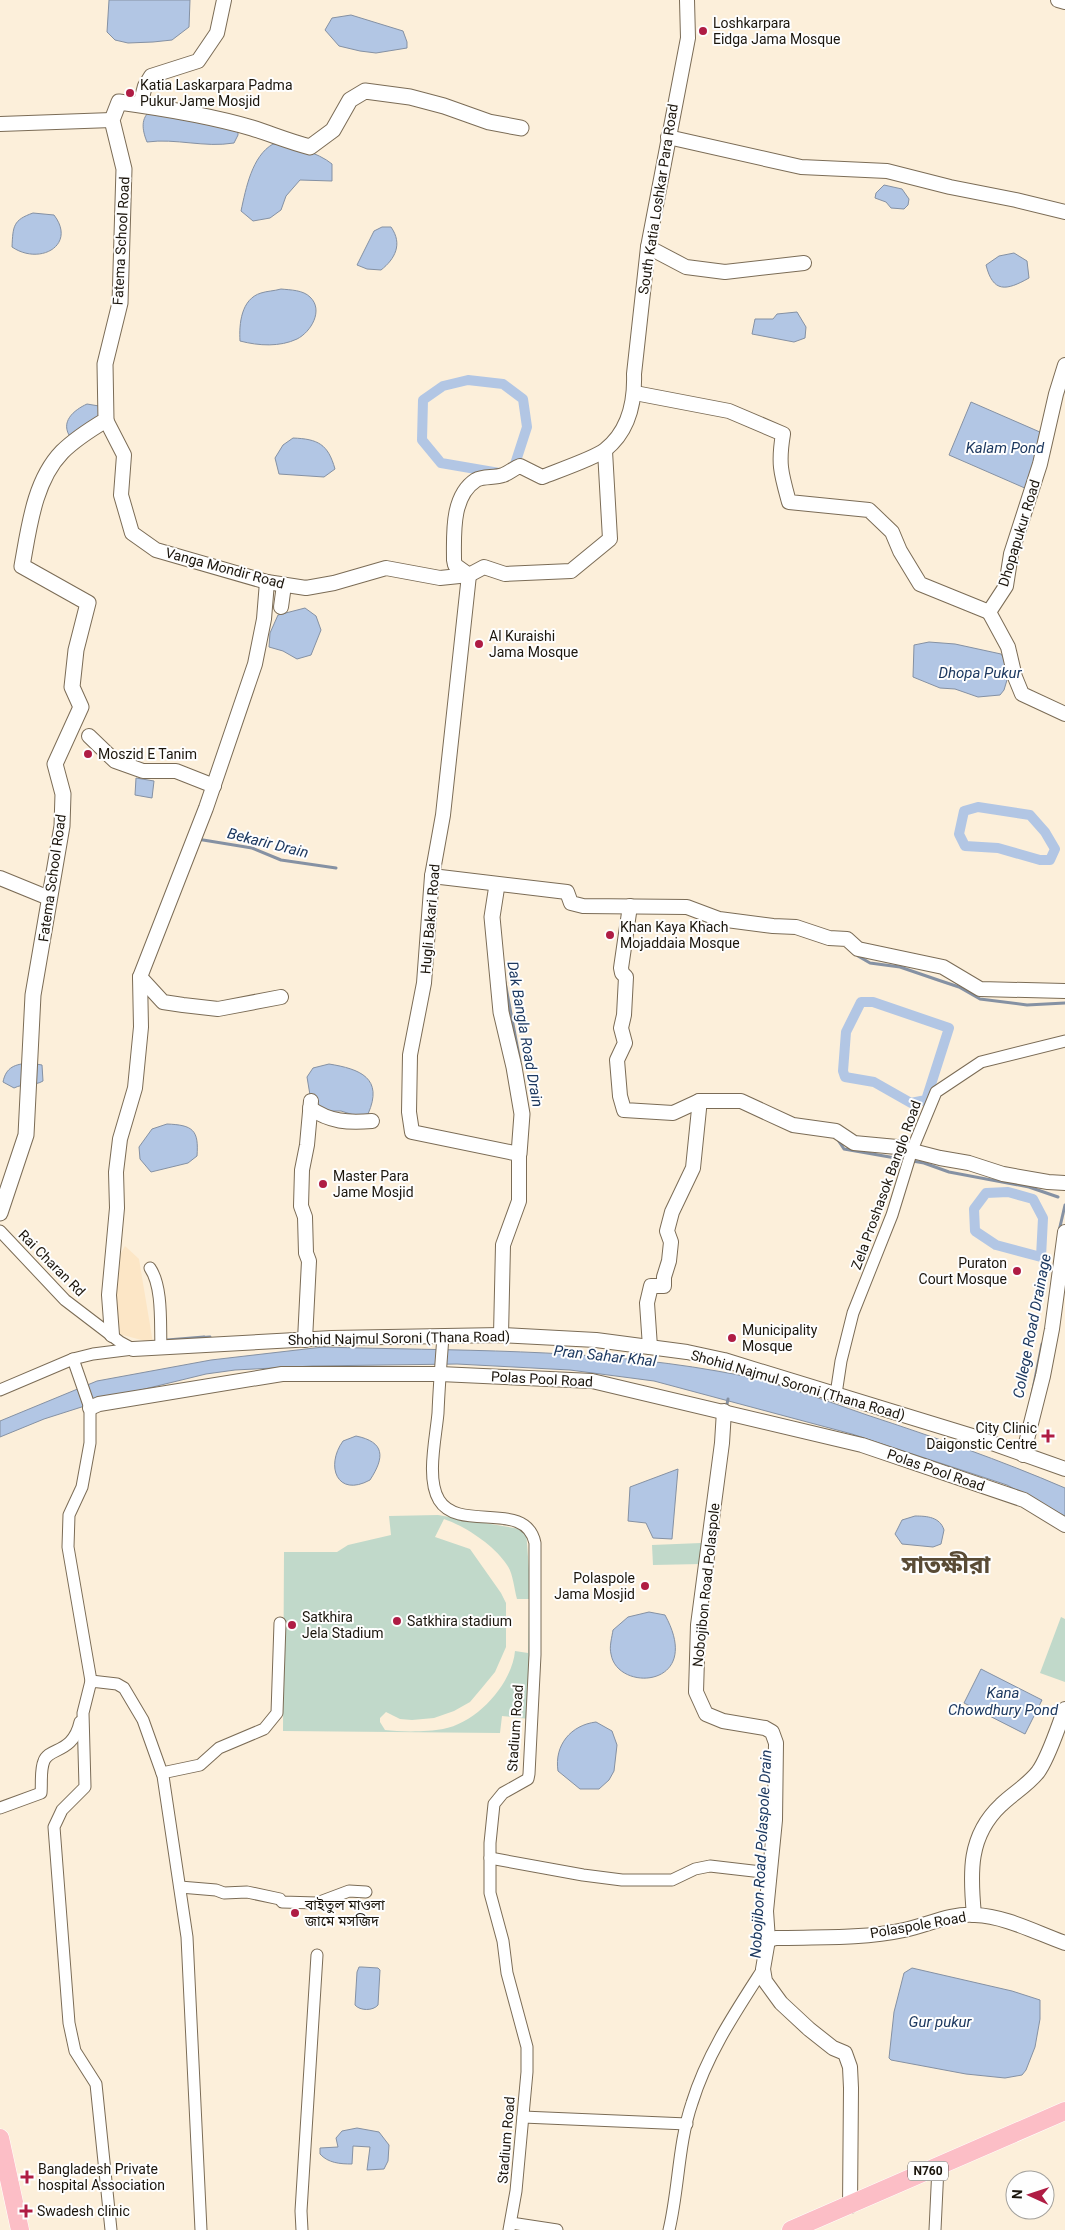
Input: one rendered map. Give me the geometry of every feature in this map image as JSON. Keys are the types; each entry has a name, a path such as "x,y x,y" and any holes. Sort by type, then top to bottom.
{"highway":[{"name":"N760","path":"791,2230 1065,2111"},
{"path":"0,2138 6,2192 20,2230"}],"main road":[{"path":"112,120 119,102 154,106 251,128 310,148 333,130 350,100 365,91 410,97 444,106 489,122 521,128"},
{"name":"Fatema School Road","path":"0,1213 26,1135 33,996 62,826 63,794 55,764 81,707 72,687 76,650 88,603 22,566 30,520 44,479 62,452 106,420 105,364 120,303 124,169 112,120"},
{"path":"497,884 492,917 501,1012 514,1067 522,1114 519,1154"}],"street":[{"path":"140,105 145,86 151,76 198,61 217,33 224,0"},
{"name":"South Katia Loshkar Para Road","path":"469,575 455,564 455,523 459,504 464,493 476,480 503,475 520,466 542,477 605,450 623,431 630,414 635,394 634,374 648,247 688,38 687,0"},
{"path":"1058,0 1065,2"},
{"path":"0,124 112,120"},
{"path":"668,137 801,167 888,171 1065,212"},
{"path":"648,247 686,267 725,272 804,263"},
{"name":"Dhopapukur Road","path":"989,612 1006,586 1011,554 1040,464 1061,371 1065,365"},
{"path":"635,394 729,411 783,434 779,459 789,502 869,510 892,532 900,551 920,584 989,612 1008,647 1015,677 1022,694 1065,714"},
{"name":"Vanga Mondir Road","path":"106,420 124,455 121,495 132,532 156,550 267,582 306,588 334,583 386,568 440,578 469,575"},
{"path":"469,575 484,567 504,574 571,571 610,539 605,450"},
{"name":"Hugli Bakari Road","path":"469,575 443,815 432,876 424,983 410,1055 409,1112 412,1132 519,1154"},
{"path":"112,1335 109,1295 117,1208 116,1172 120,1139 135,1088 141,1027 140,977 149,958 214,786 255,664 264,618 267,582"},
{"path":"281,606 284,585"},
{"path":"90,736 115,761 143,771 176,771 214,786"},
{"path":"432,876 568,892 571,903 584,906 687,907 719,919 796,927 829,938 847,939 858,949 943,968 980,989 1065,991"},
{"path":"0,878 49,898"},
{"path":"630,906 621,968 622,973 626,977 624,1015 621,1028 625,1043 618,1060 621,1105 624,1110 673,1113 699,1101 741,1101 793,1125 836,1132 854,1143 912,1150 940,1158 969,1163 1003,1174 1065,1183"},
{"path":"140,977 163,1002 183,1006 218,1009 281,998"},
{"name":"Zela Proshasok Banglo Road","path":"836,1394 841,1361 853,1313 892,1215 912,1150 936,1092 981,1062 1065,1041"},
{"path":"650,1347 647,1303 651,1286 664,1286 664,1277 670,1261 671,1242 667,1231 672,1212 693,1168 700,1109 699,1101"},
{"path":"305,1340 310,1261 306,1253 305,1217 301,1206 302,1170 307,1145 310,1105 320,1115 338,1121 353,1123 372,1121"},
{"path":"501,1335 503,1245 519,1201 519,1154"},
{"name":"Rai Charan Rd","path":"0,1231 65,1300 133,1350"},
{"path":"1023,1454 1043,1376 1052,1329 1065,1232"},
{"path":"150,1268 157,1287 161,1347"},
{"name":"Shohid Najmul Soroni (Thana Road)","path":"133,1350 305,1340 501,1335 596,1340 724,1360 972,1436 1065,1469"},
{"name":"Stadium Road","path":"443,1337 432,1461 434,1487 438,1500 444,1506 464,1515 513,1520 527,1526 532,1530 536,1543 535,1646 529,1774 528,1778 503,1793 494,1804 490,1858 490,1893 510,1982 527,2039 527,2072 523,2117 516,2191 510,2227"},
{"path":"0,1390 74,1359 93,1354 133,1350"},
{"path":"0,1808 41,1793 44,1760 49,1754 65,1748 73,1740 78,1730 91,1681 68,1547 69,1515 82,1487 90,1443 90,1408 74,1359"},
{"name":"Polas Pool Road","path":"90,1408 99,1404 171,1391 282,1374 440,1374 592,1381 724,1411 872,1448 1024,1500 1065,1525"},
{"name":"Nobojibon Road Polaspole","path":"724,1411 698,1625 696,1692 706,1714 723,1721 765,1728 772,1732 776,1743 775,1820 766,1911 768,1940 763,1969"},
{"path":"162,1773 200,1765 219,1748 264,1729 277,1712 280,1623"},
{"path":"91,1681 117,1684 124,1688 143,1720 162,1773 186,1937 201,2230"},
{"path":"974,1915 972,1863 982,1827 1000,1806 1037,1773 1044,1762 1065,1709"},
{"path":"83,1713 85,1787 62,1810 54,1827 69,2023 75,2051 96,2084 111,2230"},
{"path":"490,1858 622,1880 672,1880 696,1869 710,1866 770,1874"},
{"path":"180,1887 216,1890 224,1893 247,1892 282,1902 317,1903 348,1891 366,1892"},
{"name":"Polaspole Road","path":"768,1940 776,1938 875,1934 905,1930 959,1915 974,1915 995,1918 1065,1943"},
{"path":"302,2230 301,2210 317,1955"},
{"path":"669,2230 691,2104 706,2064 763,1969"},
{"path":"763,1969 765,1981 781,2003 833,2048 845,2053 848,2059 851,2088 850,2206"},
{"path":"523,2117 687,2124"},
{"path":"935,2230 938,2167"},
{"path":"510,2227 557,2230"}],"shaded area":[{"path":"125,1246 139,1259 153,1343 115,1333 117,1260"}],"green space":[{"path":"438,1515 526,1530 531,1597 530,1719 502,1716 500,1733 283,1731 284,1552 337,1552 348,1545 391,1535 389,1516","holes":["444,1519 479,1538 495,1551 509,1568 517,1599 529,1599 528,1653 515,1651 512,1664 500,1689 491,1700 468,1719 456,1725 437,1730 385,1730 380,1722 380,1718 386,1712 400,1719 434,1718 454,1711 470,1702 495,1672 506,1647 506,1603 501,1593 470,1549 435,1537"]},
{"path":"701,1543 701,1564 653,1565 652,1545"},
{"path":"1061,1617 1065,1619 1065,1682 1040,1673"}],"water":[{"path":"109,0 190,0 189,27 172,40 128,43 115,40 107,32"},
{"path":"351,15 403,31 407,48 376,53 339,46 325,30 332,18"},
{"path":"149,112 238,131 238,135 234,143 223,144 169,141 147,142 143,122"},
{"path":"273,144 304,150 320,156 332,164 332,181 300,180 286,196 281,210 270,218 253,221 241,211 245,193 255,164 266,149"},
{"path":"884,185 902,189 909,199 908,205 904,209 891,208 886,202 875,198 876,193"},
{"path":"33,213 54,215 60,226 61,235 58,243 44,253 23,252 12,247 15,225 21,218"},
{"path":"382,227 391,227 395,233 396,251 390,261 381,270 367,269 357,265 374,231"},
{"path":"1014,253 1027,261 1029,278 1014,285 1001,287 992,281 986,265 999,256"},
{"path":"281,289 297,291 310,297 316,308 316,314 311,326 302,336 290,342 262,345 240,341 241,320 245,306 254,296"},
{"path":"797,312 806,327 805,338 794,342 752,334 755,319 773,319 777,314"},
{"name":"Kalam Pond","path":"971,402 1049,436 1027,489 949,455"},
{"path":"87,404 99,406 105,411 71,438 67,422 73,413"},
{"path":"293,438 321,444 329,454 335,469 324,477 279,474 275,458 283,445"},
{"path":"305,608 316,616 321,630 311,655 297,659 283,651 269,647 270,633 278,615"},
{"name":"Dhopa Pukur","path":"929,642 955,644 1001,654 1008,664 1004,690 1000,695 978,697 955,689 940,688 913,677 914,645"},
{"path":"136,778 154,781 152,798 135,795"},
{"path":"30,1063 42,1065 43,1081 14,1088 3,1082 6,1073 12,1067"},
{"path":"329,1064 350,1069 366,1077 371,1084 373,1092 368,1114 357,1116 341,1111 328,1111 311,1101 307,1077 313,1068"},
{"path":"167,1124 183,1126 192,1131 197,1140 197,1156 188,1163 151,1172 140,1159 139,1147 152,1129"},
{"path":"323,1347 570,1354 619,1358 736,1374 793,1390 917,1432 991,1458 1065,1488 1065,1516 1007,1485 852,1434 654,1381 570,1370 457,1364 312,1366 235,1370 206,1374 116,1396 44,1419 0,1437 0,1421 97,1381 211,1360"},
{"path":"356,1436 373,1442 380,1452 380,1458 370,1480 359,1485 349,1485 337,1477 335,1460 343,1441"},
{"path":"678,1469 672,1539 653,1538 646,1523 628,1521 630,1487"},
{"path":"915,1516 928,1517 939,1522 944,1530 941,1544 933,1547 902,1544 895,1534 902,1520"},
{"path":"649,1612 665,1615 674,1639 674,1657 667,1670 655,1677 641,1678 628,1675 617,1667 611,1654 610,1645 613,1630 628,1617"},
{"name":"Kana Chowdhury Pond","path":"981,1669 1042,1700 1025,1734 964,1703"},
{"path":"596,1722 612,1731 617,1745 614,1771 609,1780 599,1789 580,1789 558,1771 559,1753 566,1738 572,1732 579,1727"},
{"path":"359,1967 378,1968 380,1970 378,2005 370,2009 357,2007 355,2005"},
{"name":"Gur pukur","path":"912,1968 1012,1991 1040,2000 1040,2019 1035,2047 1026,2070 1022,2075 1005,2078 966,2074 891,2060 889,2058 894,2012 904,1973"},
{"path":"357,2128 379,2132 389,2145 388,2161 384,2169 367,2170 370,2147 353,2146 352,2164 330,2161 320,2154 320,2148 338,2147 336,2138 342,2131"}],"waterway":[{"path":"468,380 503,384 523,399 527,427 515,464 505,474 441,463 422,440 423,400 443,386 468,380"},
{"path":"978,807 1030,815 1045,832 1055,849 1050,860 1040,860 998,848 965,846 959,834 964,811 978,807"},
{"name":"Bekarir Drain","path":"197,839 252,848 281,860 336,868"},
{"path":"858,956 870,963 900,967 959,987 980,999 1027,1005 1065,1003"},
{"name":"Dak Bangla Road Drain","path":"505,982 520,1061"},
{"path":"861,1002 873,1002 949,1028 926,1100 911,1103 874,1082 845,1077 843,1071 846,1032 861,1002"},
{"path":"838,1140 844,1149 924,1163 949,1172 1029,1187 1058,1197"},
{"path":"1008,1192 1033,1199 1043,1218 1041,1257 996,1245 975,1231 974,1209 986,1193 1008,1192"},
{"name":"College Road Drainage","path":"1059,1231 1065,1205"},
{"path":"204,1337 167,1340 210,1337"},
{"name":"College Road Drainage","path":"1032,1394 1042,1344"},
{"name":"Nobojibon Road Polaspole Drain","path":"726,1409 728,1399"}],"place":[{"name":"Loshkarpara Eidga Jama Mosque","path":"703,31"},
{"name":"Katia Laskarpara Padma Pukur Jame Mosjid","path":"130,93"},
{"name":"Al Kuraishi Jama Mosque","path":"479,644"},
{"name":"Moszid E Tanim","path":"88,754"},
{"name":"Khan Kaya Khach Mojaddaia Mosque","path":"610,935"},
{"name":"Master Para Jame Mosjid","path":"323,1184"},
{"name":"Puraton Court Mosque","path":"1017,1271"},
{"name":"Municipality Mosque","path":"732,1338"},
{"name":"City Clinic Daigonstic Centre","path":"1048,1436"},
{"name":"Polaspole Jama Mosjid","path":"645,1586"},
{"name":"Satkhira stadium","path":"397,1621"},
{"name":"Satkhira Jela Stadium","path":"292,1625"},
{"name":"বাইতুল মাওলা জামে মসজিদ","path":"295,1913"},
{"name":"Bangladesh Private hospital Association","path":"27,2177"},
{"name":"Swadesh clinic","path":"26,2211"}],"district":[{"name":"সাতক্ষীরা","path":"946,1565"}],"water label":[{"name":"Pran Sahar Khal","path":"605,1356"}]}
